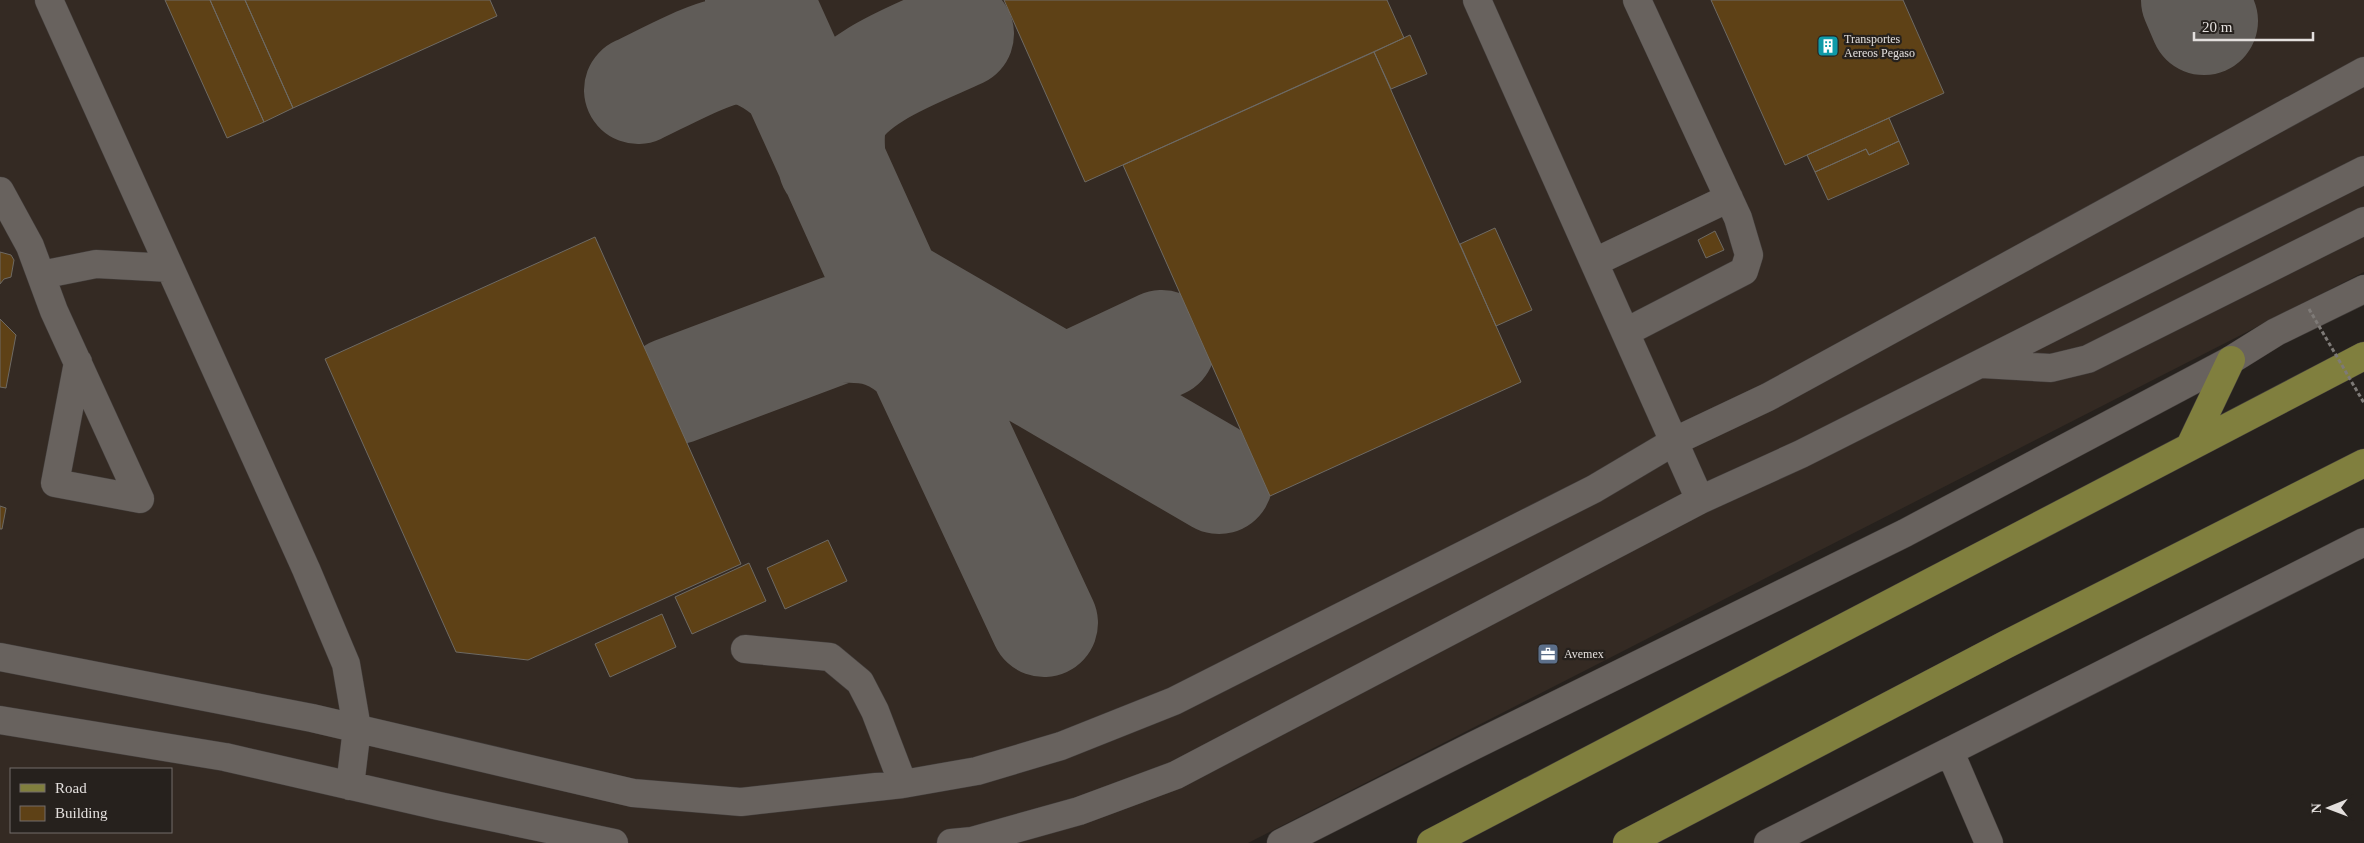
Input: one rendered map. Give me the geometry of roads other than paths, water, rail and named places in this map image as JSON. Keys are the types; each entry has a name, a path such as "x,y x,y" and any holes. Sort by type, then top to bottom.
{"main road":[{"path":"1431,843 2364,356"},
{"path":"2190,446 2231,360"},
{"path":"1627,843 2006,645 2364,463"}],"street":[{"path":"49,0 306,569 346,664 356,728 350,786"},
{"path":"1477,0 1675,440 1700,500"},
{"path":"1626,332 1744,271 1749,255 1738,218 1637,0"},
{"path":"0,657 236,702 633,793 741,802 903,784 977,771 1061,746 1174,701 1594,489 1675,440 1768,397 2364,71"},
{"path":"950,843 972,841 1079,811 1176,775 1700,500 1801,454 2364,170"},
{"path":"0,191 10,223 41,275 140,498 55,482 78,362"},
{"path":"1595,262 1728,198"},
{"path":"1980,364 2051,368 2088,359 2364,221"},
{"path":"41,275 96,264 170,268"},
{"path":"1281,843 1905,533 2231,360 2276,332 2364,289"},
{"path":"1768,843 2364,542"},
{"path":"745,648 830,657 860,682 875,711 903,784"},
{"path":"0,720 225,757 614,843"},
{"path":"1950,752 1990,843"}],"place":[{"name":"Transportes Aereos Pegaso","path":"1828,46"},
{"name":"Avemex","path":"1548,654"}]}
